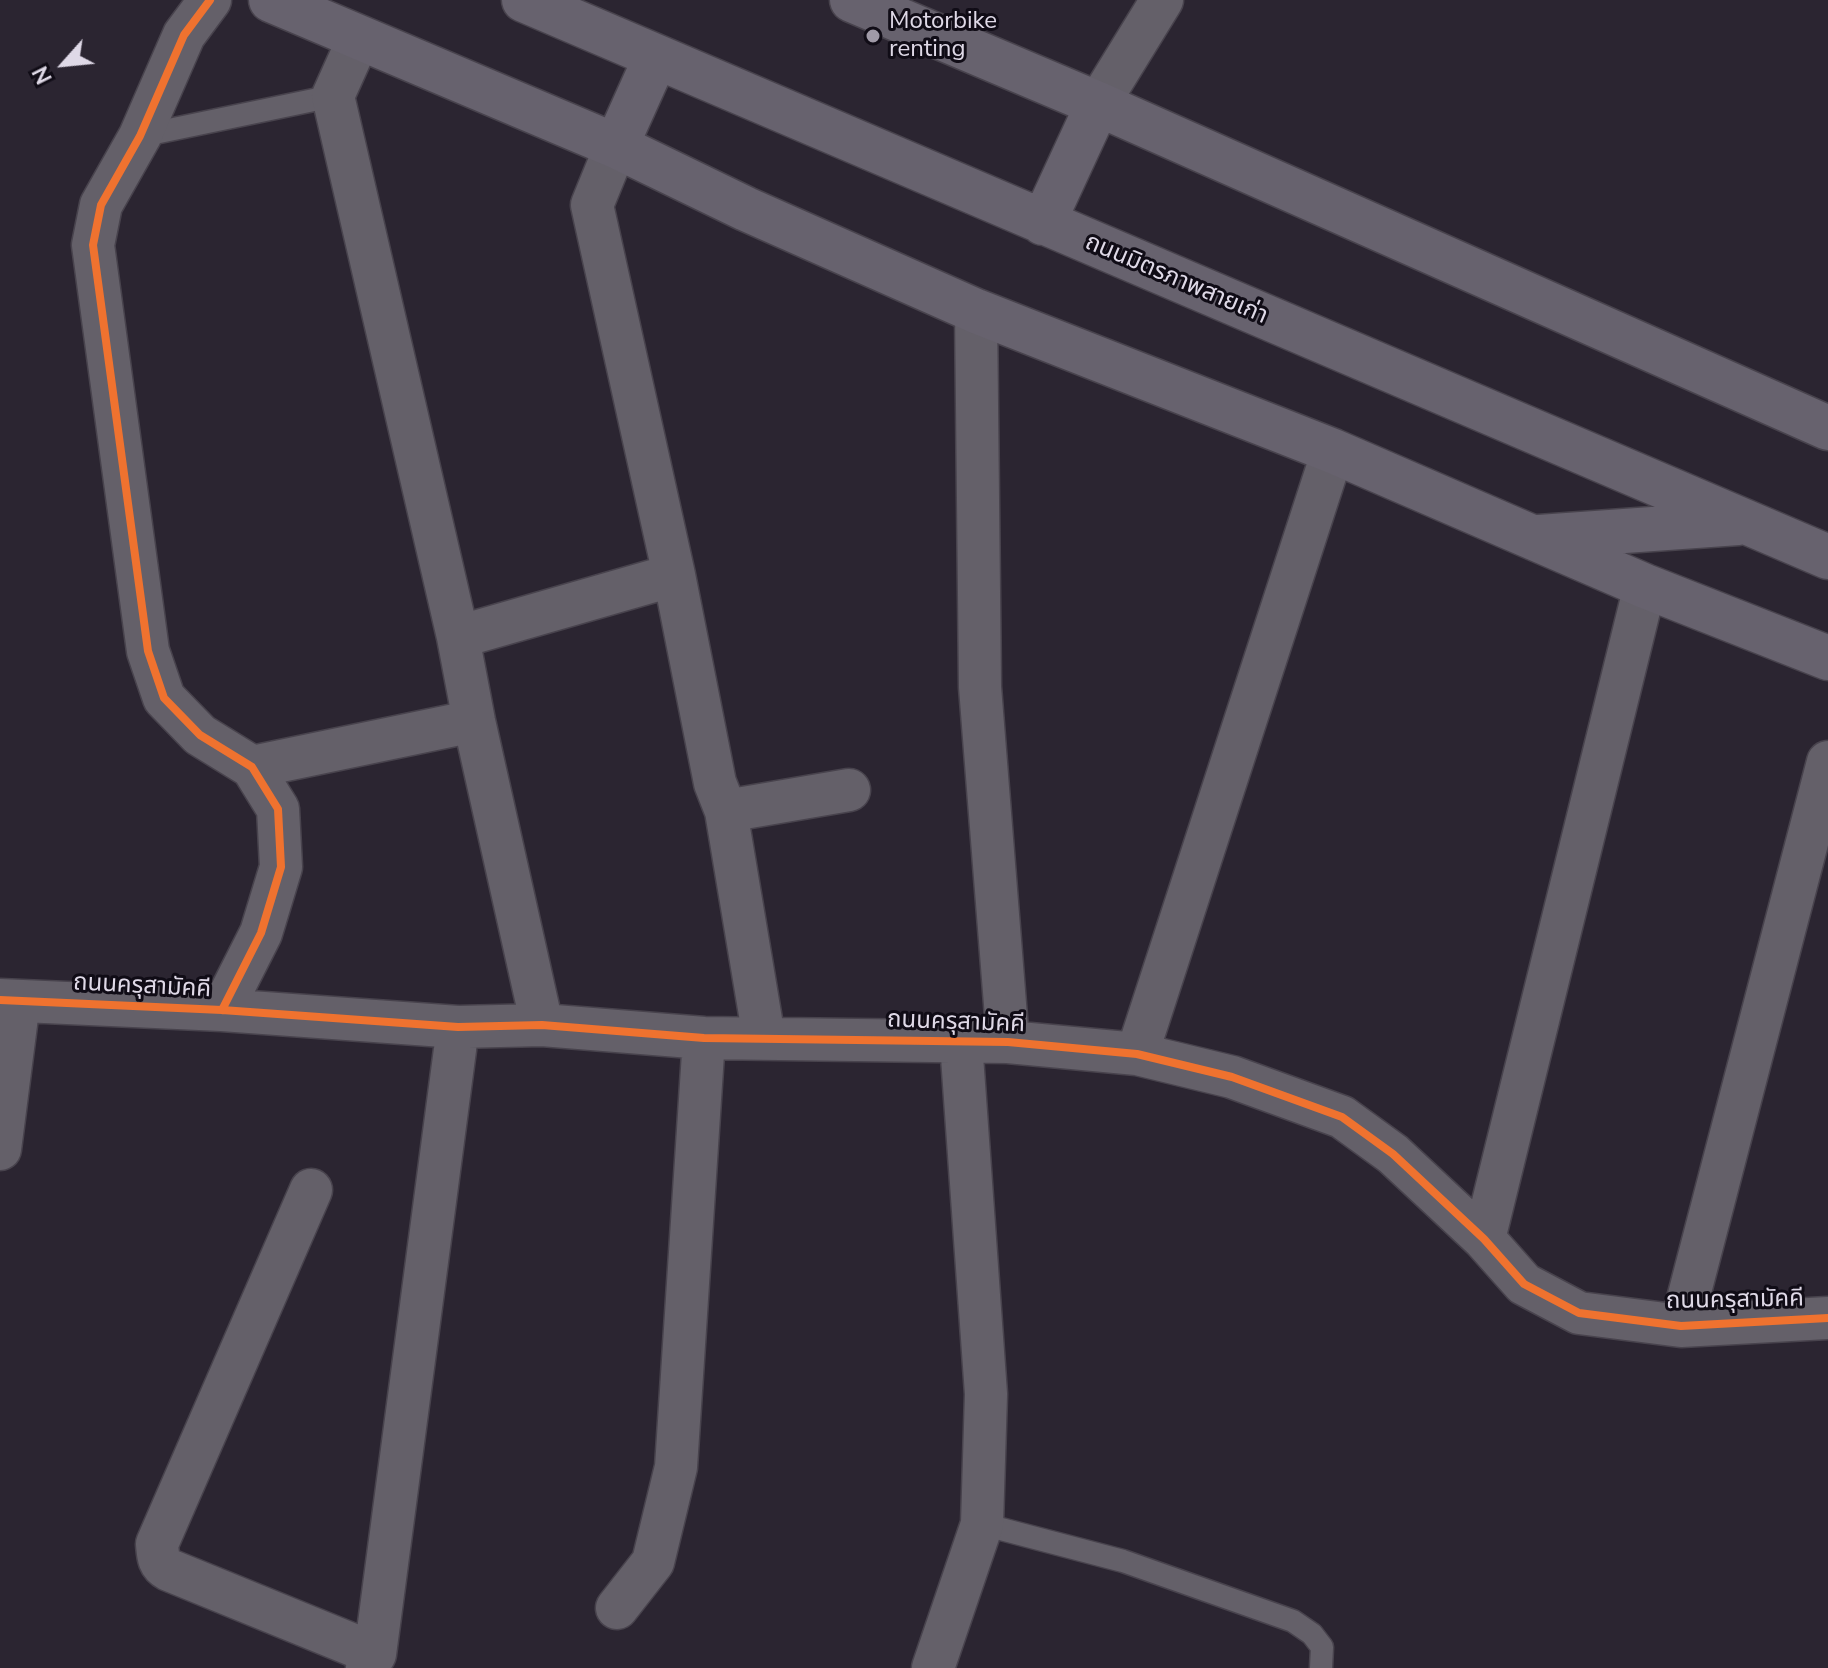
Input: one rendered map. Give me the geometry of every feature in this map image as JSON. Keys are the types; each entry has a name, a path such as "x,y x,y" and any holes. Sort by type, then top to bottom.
{"main road":[{"path":"271,0 616,146 746,209 976,311 1333,451 1645,586 1828,658"},
{"name":"ถนนมิตรภาพสายเก่า","path":"524,0 606,16 656,57 1828,557"},
{"path":"852,0 1098,104 1828,428"},
{"path":"616,146 656,57"},
{"path":"1043,223 1098,104"},
{"path":"1533,537 1744,522"}],"street":[{"path":"210,0 184,35 140,136 101,205 93,245 148,651 164,698 200,735 252,767 278,809 281,867 261,933 222,1010"},
{"path":"1098,104 1162,0"},
{"path":"359,38 333,96 458,637 542,1025"},
{"path":"616,146 592,205 674,575 715,783 726,811 764,1038"},
{"path":"976,311 980,687 1008,1042"},
{"path":"1137,1054 1333,451"},
{"path":"458,637 674,575"},
{"path":"1484,1239 1645,586"},
{"path":"252,767 474,721"},
{"path":"1681,1326 1828,762"},
{"path":"726,811 849,790"},
{"path":"0,1149 10,1000"},
{"name":"ถนนครุสามัคคี","path":"10,1000 222,1010 458,1027 542,1025 704,1038 1008,1042 1137,1054 1232,1077 1342,1117 1393,1154 1484,1239 1524,1284 1579,1313 1681,1326 1828,1318"},
{"path":"311,1190 157,1544 158,1555 162,1566 169,1570 371,1661 458,1027"},
{"path":"617,1608 653,1562 676,1467 704,1038"},
{"path":"933,1668 982,1524 986,1394 961,1042"}],"lane":[{"path":"140,136 333,96"},
{"path":"982,1524 1123,1561 1293,1621 1312,1634 1322,1647 1321,1668"}],"cycle path":[{"path":"210,0 184,35 140,136 101,205 93,245 148,651 164,698 200,735 252,767 278,809 281,867 261,933 222,1010"},
{"path":"0,1000 222,1010 458,1027 542,1025 704,1038 1008,1042 1137,1054 1232,1077 1342,1117 1393,1154 1484,1239 1524,1284 1579,1313 1681,1326 1828,1318"}],"place":[{"name":"Motorbike renting","path":"873,36"}]}
